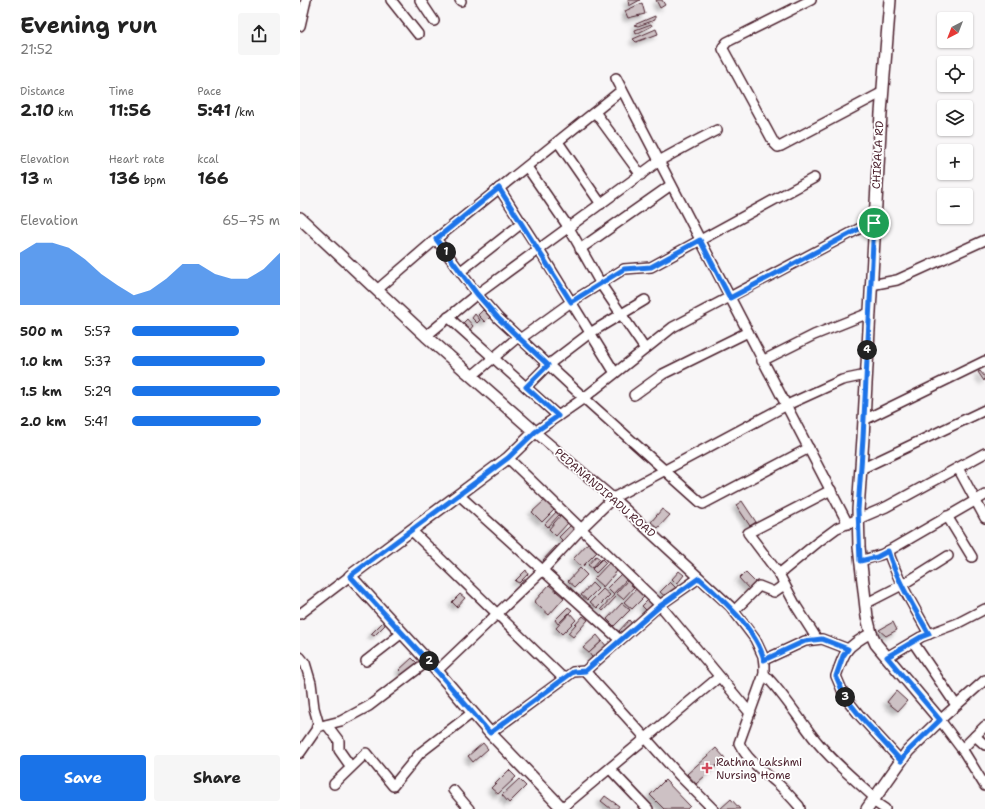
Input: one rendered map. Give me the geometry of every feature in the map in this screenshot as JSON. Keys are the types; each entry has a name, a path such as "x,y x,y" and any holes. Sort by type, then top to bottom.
{"main road":[{"name":"CHIRALA RD","path":"890,0 874,223 862,469 853,522 860,561 865,604 871,633 876,644 940,720"},
{"name":"PEDANANDIPADU ROAD","path":"300,218 426,336 535,432"},
{"path":"535,432 508,458 350,576 437,671 490,733 562,809"},
{"path":"872,803 908,751 940,720"}],"street":[{"path":"300,26 306,0"},
{"path":"391,0 418,34"},
{"path":"420,0 434,21"},
{"path":"811,0 740,35 727,42 723,47 774,143 778,147 781,146 883,92"},
{"path":"616,78 762,361 787,405 831,490 853,522"},
{"path":"377,290 436,239 622,90"},
{"path":"595,112 641,175"},
{"path":"426,336 477,294 659,162 717,130"},
{"path":"558,142 601,204"},
{"path":"527,167 568,228 600,283 644,349"},
{"path":"472,376 493,357 519,338 571,302 624,269 651,267 814,178"},
{"path":"580,249 671,185"},
{"path":"499,188 615,373"},
{"path":"461,271 522,223"},
{"path":"535,432 584,398 673,327 868,224 874,223"},
{"path":"436,239 477,294 498,318 584,398 703,504 809,448"},
{"path":"871,285 897,280 985,240"},
{"path":"526,387 548,365 590,334 645,300"},
{"path":"762,361 814,335 869,313"},
{"path":"448,317 558,416"},
{"path":"634,395 663,374 748,332"},
{"path":"864,420 985,361"},
{"path":"437,671 542,571 581,529 613,498 787,405 842,380 866,375"},
{"path":"862,469 985,410"},
{"name":"PEDANANDIPADU ROAD","path":"535,432 613,498 699,578 734,611 755,639 764,660 764,674 739,743 749,759 787,793 800,809"},
{"path":"778,574 837,528 886,508 985,453"},
{"path":"508,458 660,606 750,713"},
{"path":"958,468 985,518"},
{"path":"817,639 778,574 748,533 831,490"},
{"path":"458,495 620,640"},
{"path":"860,561 877,557 985,495"},
{"path":"947,516 972,557"},
{"path":"411,530 563,678"},
{"path":"888,551 895,571 929,634"},
{"path":"865,604 902,585 948,556"},
{"path":"300,614 350,576"},
{"path":"490,733 563,678 573,672 585,671 660,606 699,578"},
{"path":"734,611 759,586 774,592 784,585"},
{"path":"887,657 929,634 958,623 985,609"},
{"path":"366,661 402,633"},
{"path":"871,633 852,643 843,656 836,676 845,697 860,716 901,761"},
{"path":"764,660 805,641 817,639 822,639 848,649"},
{"path":"913,642 956,705"},
{"path":"300,657 305,663 311,683 314,708 318,722 316,730 300,753"},
{"path":"317,727 341,721 369,706 428,661"},
{"path":"585,671 713,809"},
{"path":"764,674 775,685 814,739 872,803 885,809"},
{"path":"562,809 719,677"},
{"path":"985,680 940,720 962,749 985,786"},
{"path":"334,784 366,753 393,786 420,753 472,713"},
{"path":"328,725 339,741 338,750 352,767"},
{"path":"962,749 985,726"},
{"path":"975,736 985,745"},
{"path":"610,769 648,809"},
{"path":"454,790 469,809"}],"building":[{"path":"628,0 640,0 629,6"},
{"path":"656,0 662,0 665,5 660,8"},
{"path":"642,3 645,14 628,18 625,11"},
{"path":"655,16 655,20 638,26 634,25"},
{"path":"651,24 652,26 636,34 635,30"},
{"path":"656,29 658,34 636,42 633,39"},
{"path":"483,310 490,317 485,322 478,315"},
{"path":"475,314 480,320 477,323 472,318"},
{"path":"467,319 473,326 469,331 462,324"},
{"path":"980,371 985,377 984,381 978,372"},
{"path":"545,500 555,509 542,522 532,512"},
{"path":"742,501 756,522 750,526 736,505"},
{"path":"662,509 670,515 658,528 651,522"},
{"path":"556,512 559,515 548,527 545,524"},
{"path":"560,516 568,523 556,536 549,529"},
{"path":"571,525 577,530 565,543 559,537"},
{"path":"590,541 599,550 582,567 573,559"},
{"path":"556,546 560,549 547,564 543,560"},
{"path":"596,556 600,559 592,568 588,565"},
{"path":"602,559 606,563 596,573 592,569"},
{"path":"609,563 617,571 603,587 594,579"},
{"path":"580,568 587,575 575,587 568,581"},
{"path":"526,570 528,574 519,583 515,581"},
{"path":"679,571 684,575 677,584 672,579"},
{"path":"745,572 756,583 749,589 739,578"},
{"path":"622,573 628,578 613,594 607,588"},
{"path":"627,581 634,587 623,599 616,593"},
{"path":"670,582 677,589 667,598 660,592"},
{"path":"592,583 598,589 587,600 581,595"},
{"path":"549,585 564,598 549,615 534,602"},
{"path":"637,588 645,596 632,609 624,602"},
{"path":"603,589 610,595 597,608 590,602"},
{"path":"460,594 465,598 457,607 452,602"},
{"path":"614,595 616,597 603,611 601,609"},
{"path":"649,599 656,606 649,613 642,606"},
{"path":"622,603 630,610 614,626 607,619"},
{"path":"568,607 572,610 558,624 555,620"},
{"path":"570,613 576,620 562,634 556,628"},
{"path":"583,616 588,620 573,637 568,633"},
{"path":"629,620 634,626 624,636 619,631"},
{"path":"384,621 385,625 374,636 371,634"},
{"path":"893,622 897,630 886,636 879,630"},
{"path":"597,635 602,641 589,653 583,648"},
{"path":"602,641 608,648 594,660 589,653"},
{"path":"412,658 418,664 405,676 399,670"},
{"path":"896,691 907,701 898,711 887,702"},
{"path":"483,743 488,749 473,762 468,756"},
{"path":"716,748 725,758 696,784 687,774"},
{"path":"509,770 516,777 498,794 491,788"},
{"path":"519,779 526,786 509,803 502,795"},
{"path":"665,780 690,806 687,809 664,809 650,795"},
{"path":"605,796 619,806 617,809 611,809 601,801"},
{"path":"731,799 740,809 720,809"}],"place":[{"name":"Rathna Lakshmi Nursing Home","path":"707,768"}],"route":[{"path":"499,188 571,302 624,269 651,267 700,240 730,298 868,224 874,223 862,469 858,510 860,561 877,557 888,551 895,571 929,634 921,637 887,657 940,720 908,751 901,761 860,716 845,697 836,676 843,656 848,649 822,639 805,641 764,660 755,639 730,606 699,578 660,606 585,671 573,672 563,678 490,733 437,671 350,576 508,458 535,432 558,416 526,387 548,365 498,318 477,294 436,239 499,188"}]}
